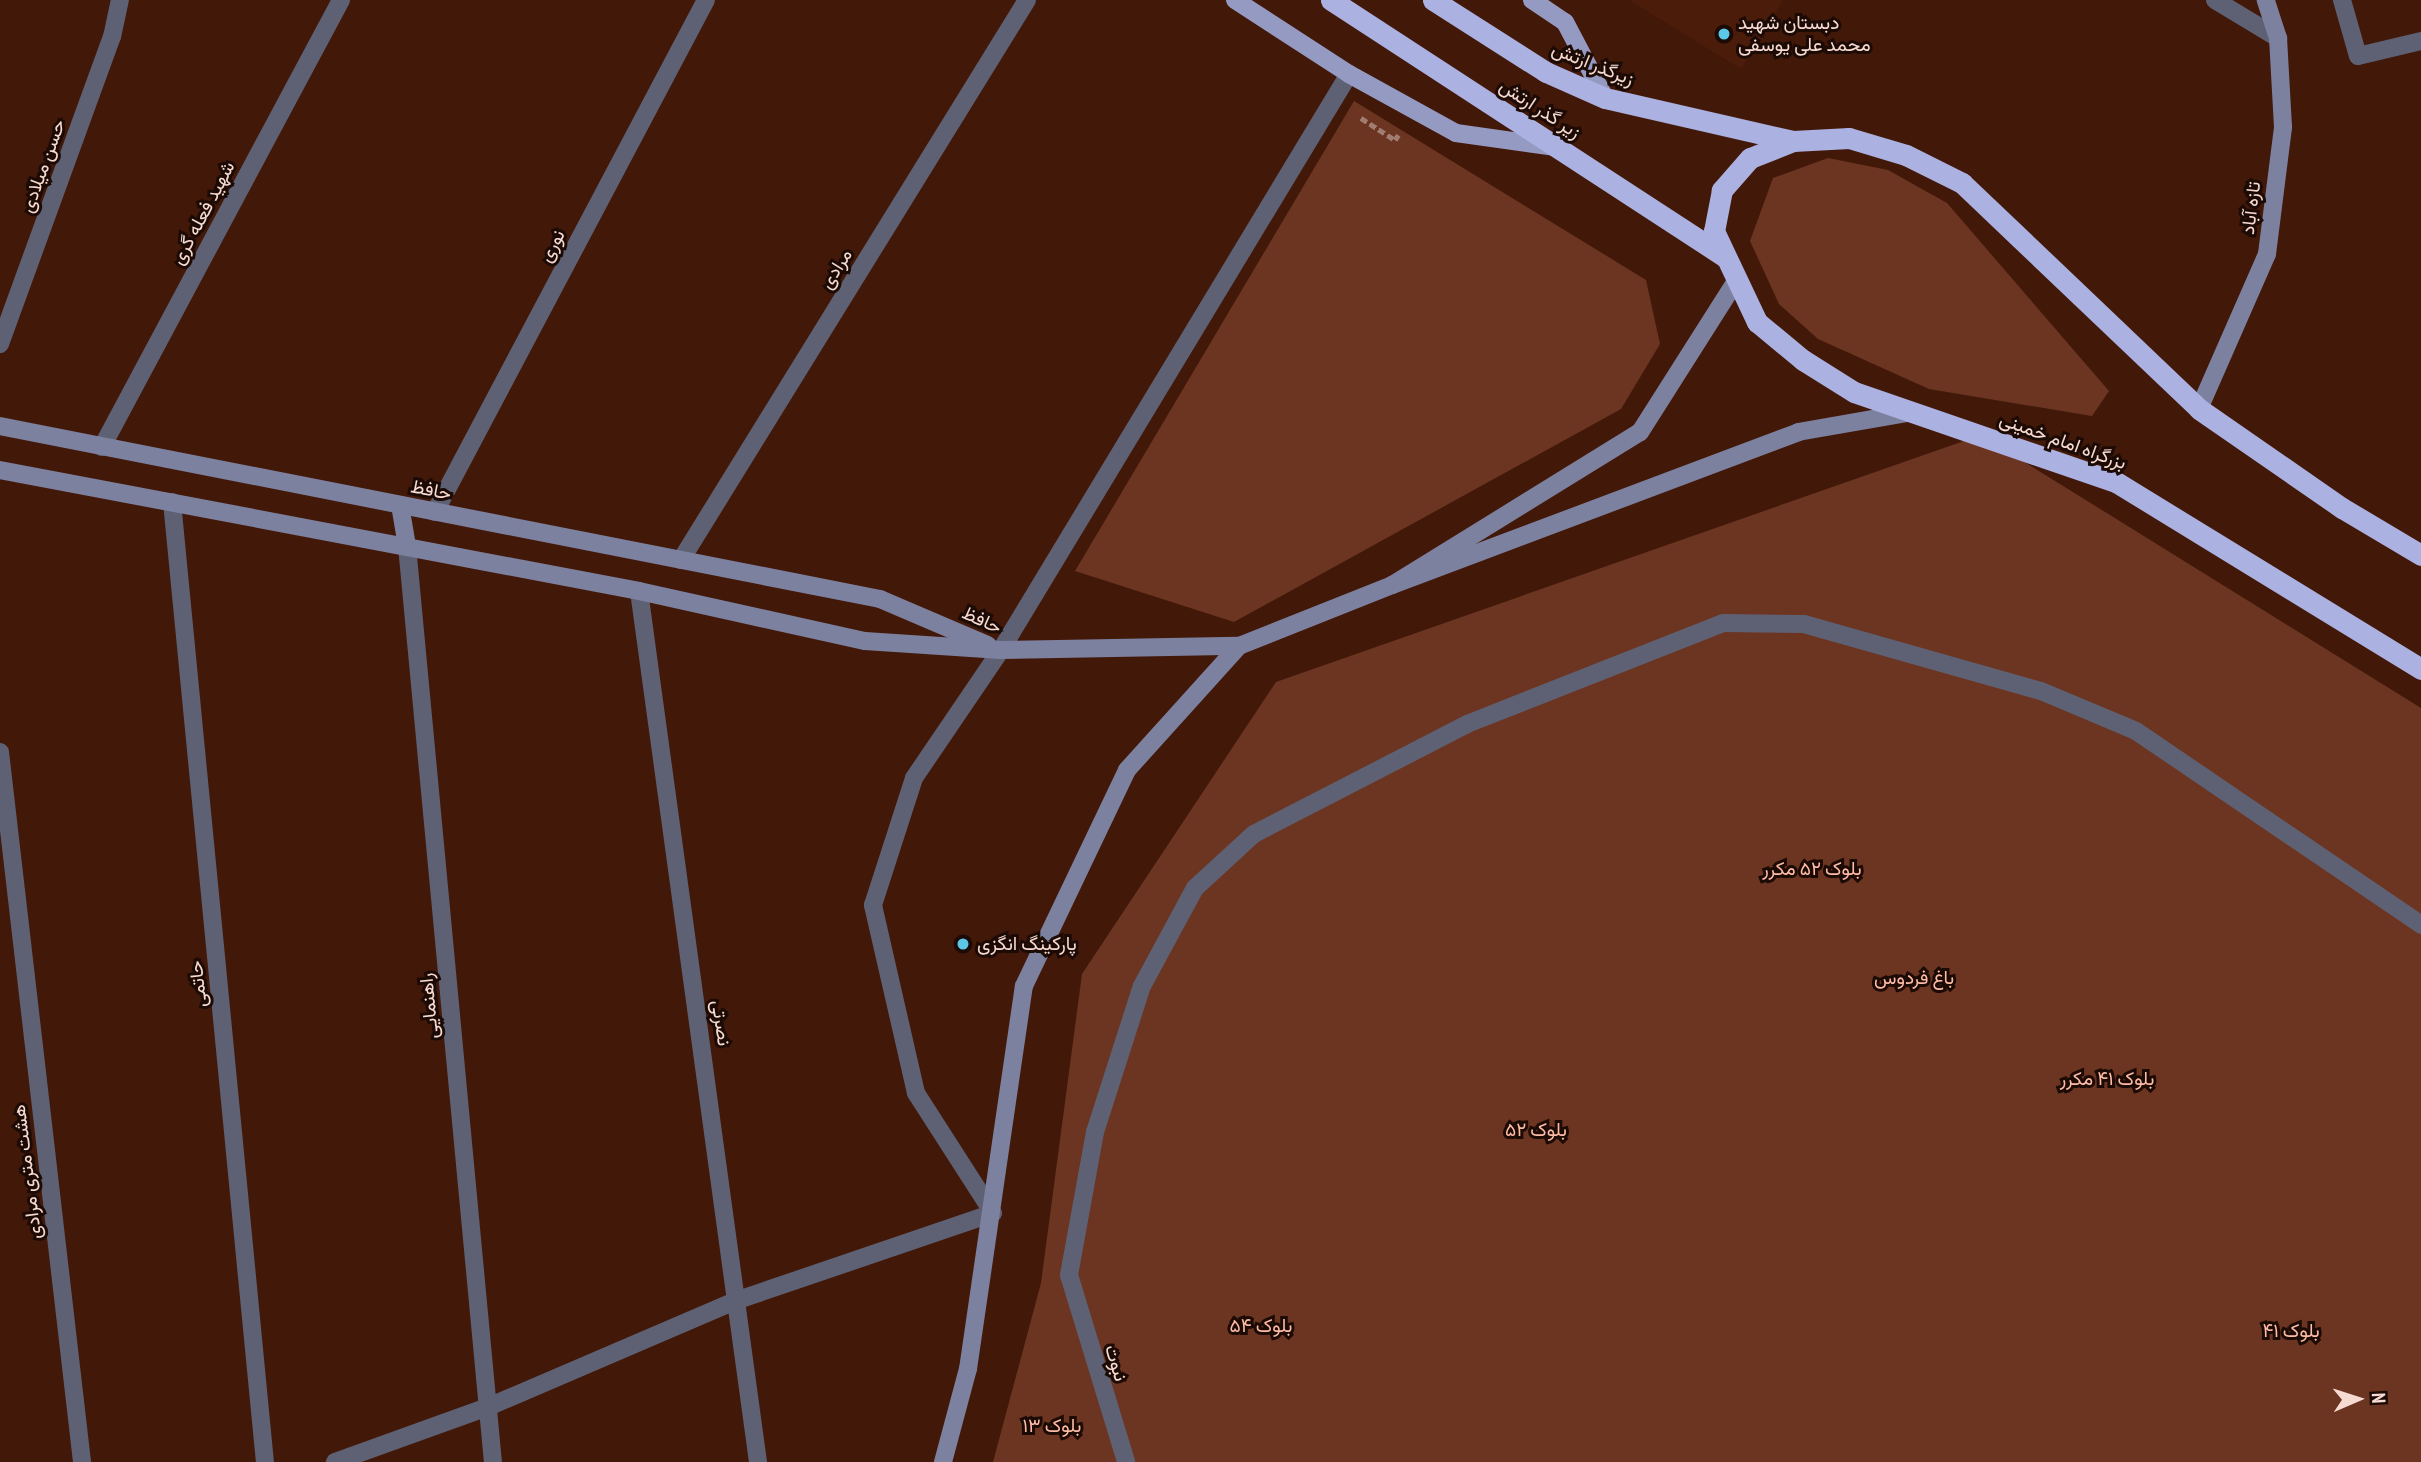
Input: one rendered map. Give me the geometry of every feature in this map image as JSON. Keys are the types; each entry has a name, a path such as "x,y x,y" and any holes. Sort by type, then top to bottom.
{"highway":[{"name":"زیر گذر ارتش","path":"1331,0 1724,256"},
{"name":"زیرگذر ارتش","path":"1433,0 1546,72 1605,98 1793,141"},
{"path":"1793,141 1849,138 1906,155 1962,183 2199,409 2342,508 2421,555"},
{"name":"بزرگراه امام خمینی","path":"1793,141 1750,158 1722,190 1714,232 1757,322 1803,360 1854,392 2116,482 2421,668"}],"main road":[{"path":"1235,0 1349,74 1456,133 1557,147"},
{"path":"1532,0 1565,22 1605,98"}],"street":[{"name":"حسن میلادی","path":"0,344 112,37 120,0"},
{"name":"شهید فعله گری","path":"102,447 341,0"},
{"name":"نوری","path":"435,512 706,0"},
{"name":"مرادی","path":"681,560 1027,0"},
{"path":"2215,0 2278,38"},
{"name":"تازه آباد","path":"2199,409 2267,254 2283,127 2278,38 2266,0"},
{"path":"2342,0 2358,55 2421,41"},
{"path":"993,1213 916,1093 873,905 914,778 1001,650 1349,74"},
{"path":"1392,584 1640,432 1736,281"},
{"path":"1001,650 1239,646 1392,584 1798,432 1916,412"},
{"name":"حافظ","path":"0,426 880,599 1001,650"},
{"name":"حافظ","path":"0,470 639,591 865,641 1001,650"},
{"name":"حاتمی","path":"172,502 265,1462"},
{"path":"400,505 407,547"},
{"name":"راهنمایی","path":"407,547 493,1462"},
{"name":"نصرتی","path":"639,591 738,1300 758,1462"},
{"name":"نبوت","path":"1126,1462 1069,1275 1095,1132 1142,986 1195,888 1254,834 1467,724 1723,623 1817,627 2041,691 2136,731 2421,925"},
{"path":"943,1462 968,1369 993,1213 1024,986 1127,770 1239,646"},
{"name":"هشت متری مرادی","path":"0,752 82,1462"},
{"path":"335,1462 488,1407 738,1300 993,1213"}],"path":[{"path":"1357,116 1395,140"}],"shaded area":[{"name":"دبستان شهید محمد علی یوسفی","path":"1629,0 1783,0 1741,69"}],"green space":[{"path":"1354,101 1646,280 1660,344 1621,409 1234,622 1075,571"},
{"path":"1828,158 1888,170 1947,203 2109,391 2092,416 1929,389 1818,339 1779,304 1750,241 1773,178"},
{"name":"باغ فردوس","path":"1981,435 2421,708 2421,1462 993,1462 1041,1283 1082,974 1276,682"}],"place":[{"name":"دبستان شهید محمد علی یوسفی","path":"1724,34"},
{"name":"پارکینگ انگزی","path":"963,944"}],"park label":[{"name":"بلوک ۵۲ مکرر","path":"1812,869"},
{"name":"بلوک ۴۱ مکرر","path":"2107,1079"},
{"name":"بلوک ۵۲","path":"1536,1130"},
{"name":"بلوک ۵۴","path":"1261,1326"},
{"name":"بلوک ۴۱","path":"2291,1331"},
{"name":"بلوک ۱۳","path":"1052,1426"}]}
